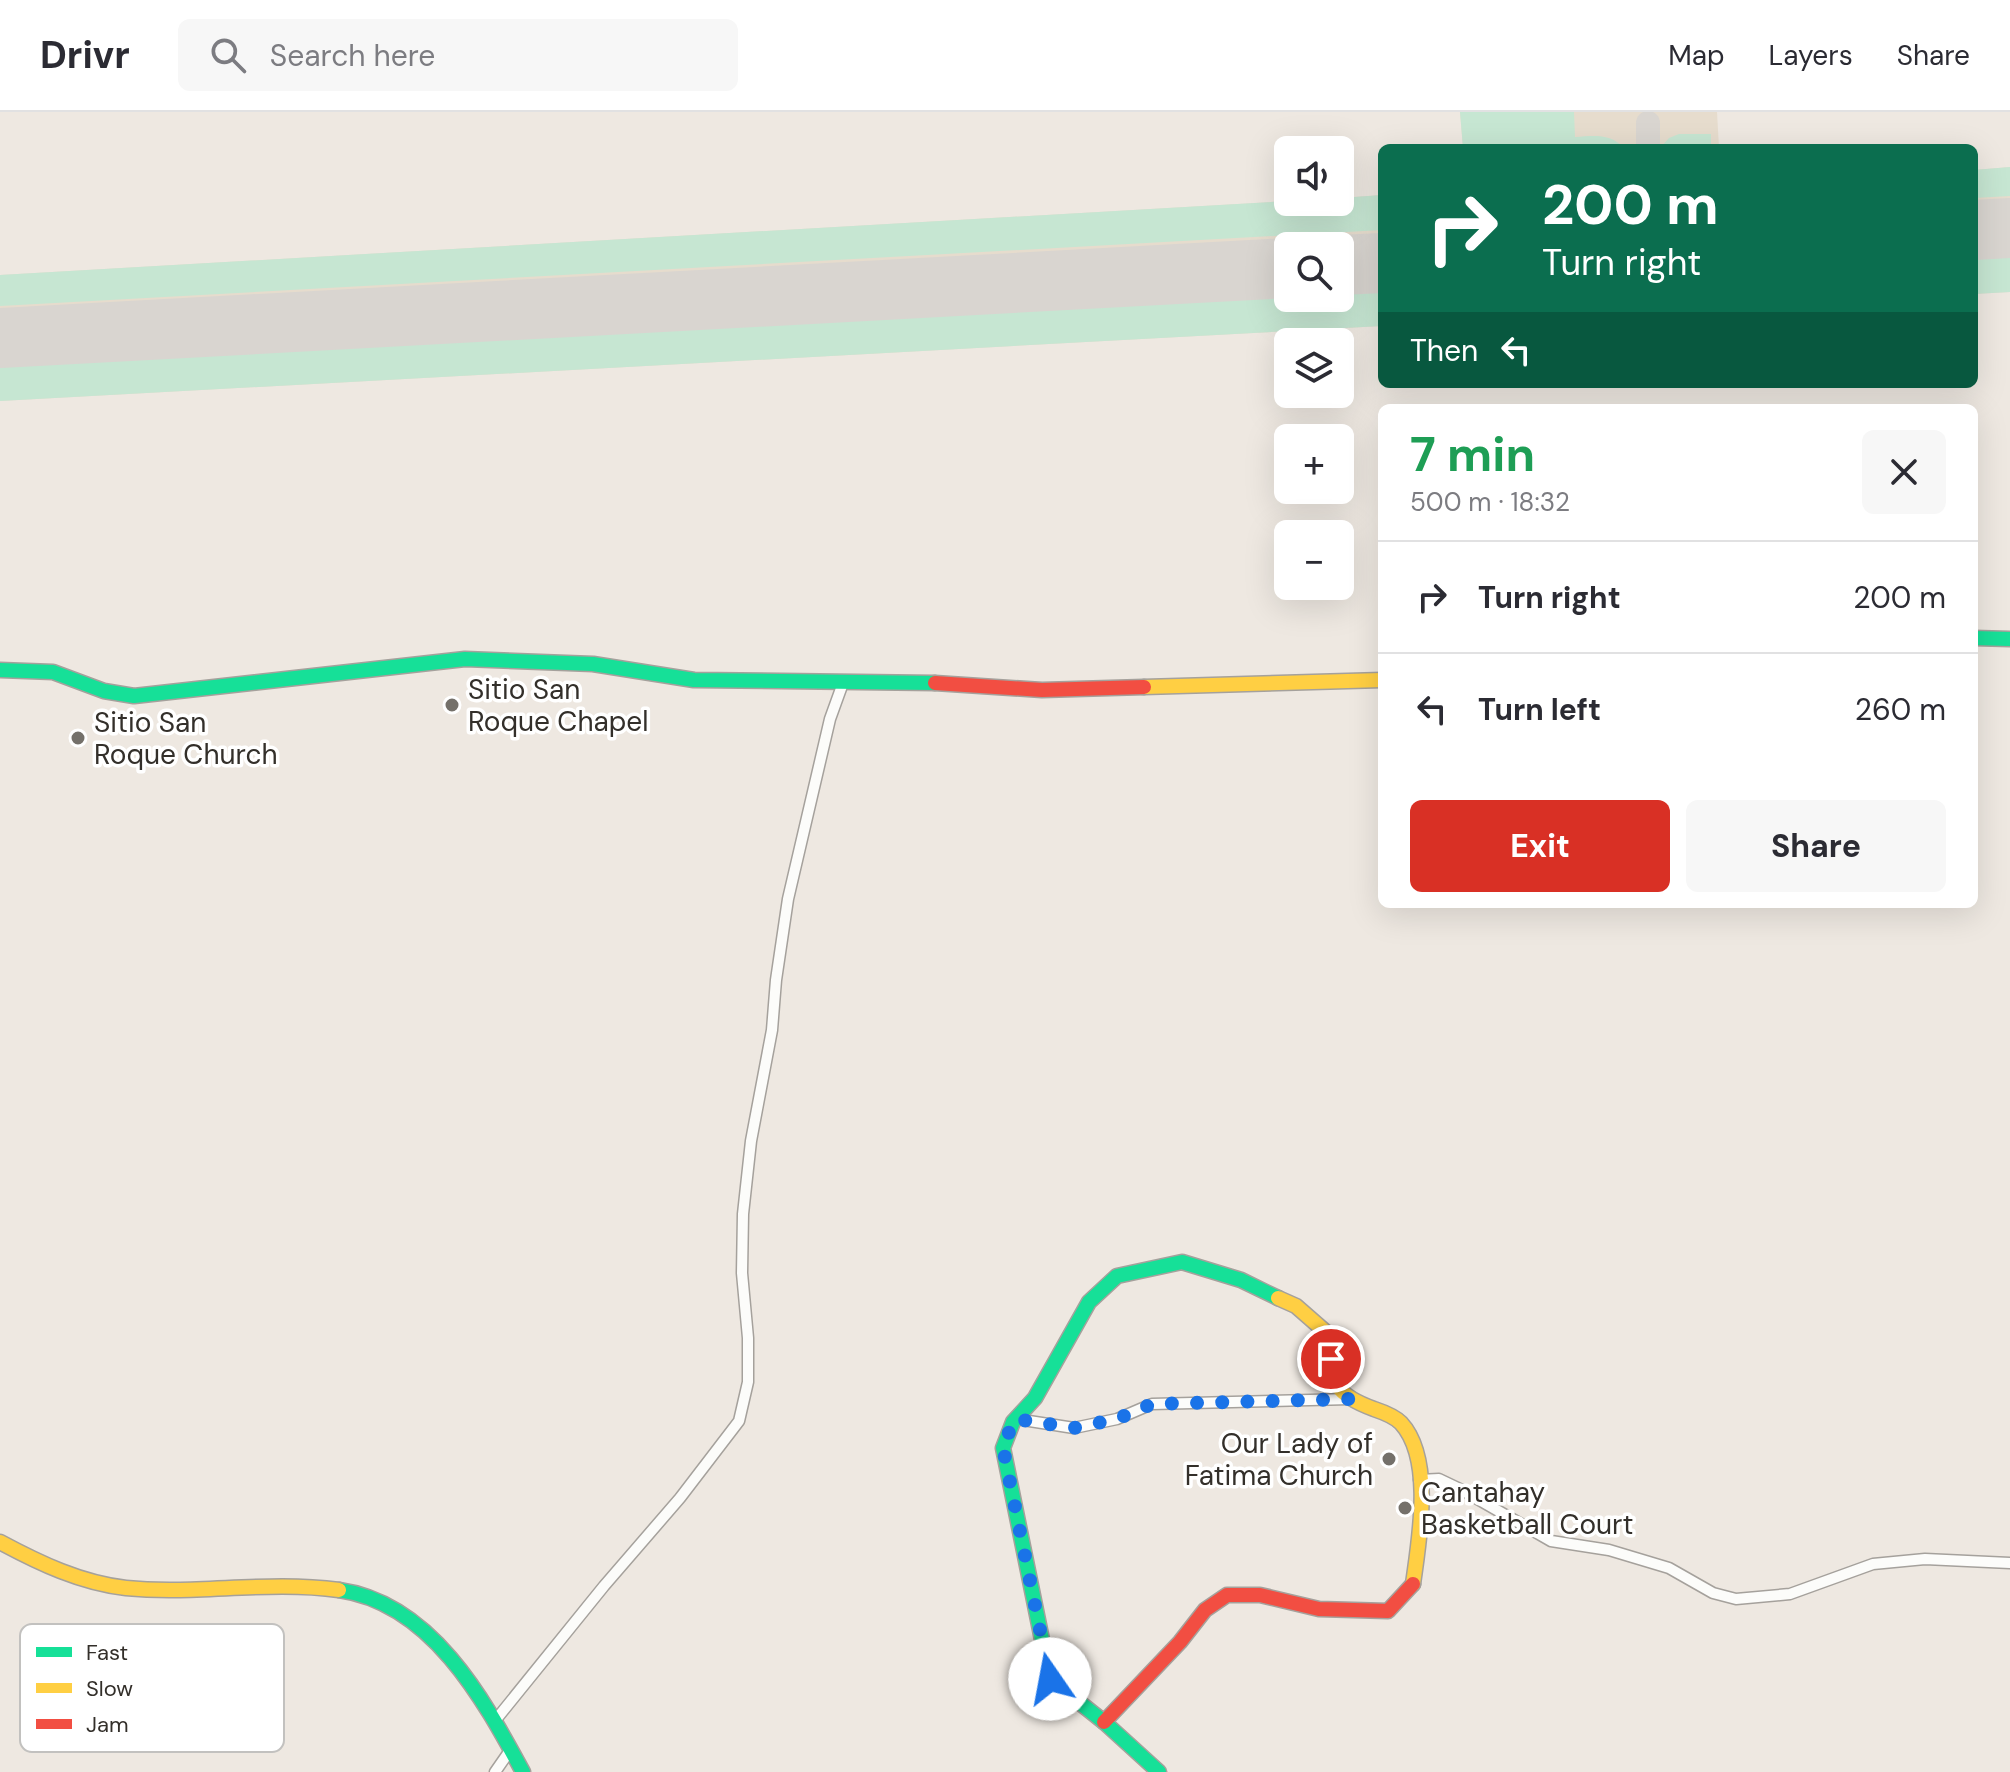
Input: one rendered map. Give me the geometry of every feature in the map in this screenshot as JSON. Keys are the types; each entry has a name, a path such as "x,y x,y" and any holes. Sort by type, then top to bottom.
{"street":[{"path":"1978,638 2010,639"},
{"path":"0,670 53,672 104,691 134,696 465,659 593,664 694,680 916,682 1042,690 1378,680"},
{"path":"494,1722 680,1498 739,1421 748,1382 748,1338 742,1273 743,1214 751,1141 772,1030 788,899 830,719 843,683"},
{"path":"1104,1722 1180,1642 1205,1610 1227,1595 1260,1595 1319,1609 1388,1611 1413,1587 1422,1497 1413,1441 1400,1421 1350,1399 1334,1383 1328,1334 1296,1306 1241,1280 1182,1262 1117,1276 1089,1302 1035,1398 1016,1419 1003,1448 1050,1679 1159,1772"},
{"path":"1016,1419 1074,1428 1117,1419 1152,1404 1350,1399"},
{"path":"1419,1480 1439,1479 1551,1541 1624,1554 1669,1568 1713,1593 1736,1599 1790,1594 1873,1564 1925,1559 2010,1563"},
{"path":"0,1542 74,1576 123,1587 174,1590 324,1585 368,1595 410,1618 436,1641 494,1722 523,1772"},
{"path":"495,1772 511,1749"}],"shaded area":[{"path":"1460,112 1717,112 1719,144 1463,144"},
{"path":"2010,167 2010,292 1978,294 1978,170"},
{"path":"1378,195 1378,326 1274,328 1274,332 0,401 0,275 1274,202 1274,216 1354,216 1354,197"}],"green space":[{"path":"1460,112 1574,112 1575,137 1595,136 1620,144 1463,144"},
{"path":"1679,134 1711,134 1711,144 1664,144"},
{"path":"2010,167 2010,196 1978,198 1978,170"},
{"path":"1378,195 1378,230 1274,232 1274,236 0,306 0,275 1274,202 1274,216 1354,216 1354,197"},
{"path":"2010,255 2010,292 1978,294 1978,257"},
{"path":"1378,289 1378,326 1274,328 1274,332 0,401 0,366 1274,296 1274,312 1354,312 1354,291"}],"taxiway":[{"path":"1648,123 1648,144"}],"runway":[{"path":"1978,230 2010,228"},
{"path":"1354,264 1378,263"},
{"path":"0,338 1274,269"}],"traffic: fast":[{"path":"1978,638 2010,639"},
{"path":"0,670 53,672 104,691 134,696 465,659 593,664 694,680 935,683"},
{"path":"1159,1772 1050,1679 1003,1448 1013,1422 1035,1398 1089,1302 1117,1276 1182,1262 1241,1280 1278,1298"},
{"path":"339,1590 372,1599 401,1614 427,1634 471,1685 523,1772"}],"traffic: slow":[{"path":"1144,687 1378,680"},
{"path":"1278,1298 1296,1306 1328,1334 1332,1373 1340,1389 1359,1403 1395,1418 1411,1438 1418,1457 1422,1500 1413,1584"},
{"path":"0,1542 61,1571 93,1582 126,1588 179,1590 286,1586 339,1590"}],"traffic: jam":[{"path":"935,683 1042,690 1144,687"},
{"path":"1104,1722 1180,1642 1205,1610 1227,1595 1260,1595 1319,1609 1388,1611 1413,1584"}],"place":[{"name":"Sitio San Roque Chapel","path":"452,705"},
{"name":"Sitio San Roque Church","path":"78,738"},
{"name":"Our Lady of Fatima Church","path":"1389,1459"},
{"name":"Cantahay Basketball Court","path":"1405,1508"}],"route":[{"path":"1050,1679 1003,1448 1013,1422 1016,1419 1074,1428 1117,1419 1152,1404 1350,1399 1334,1383 1331,1359"}]}
